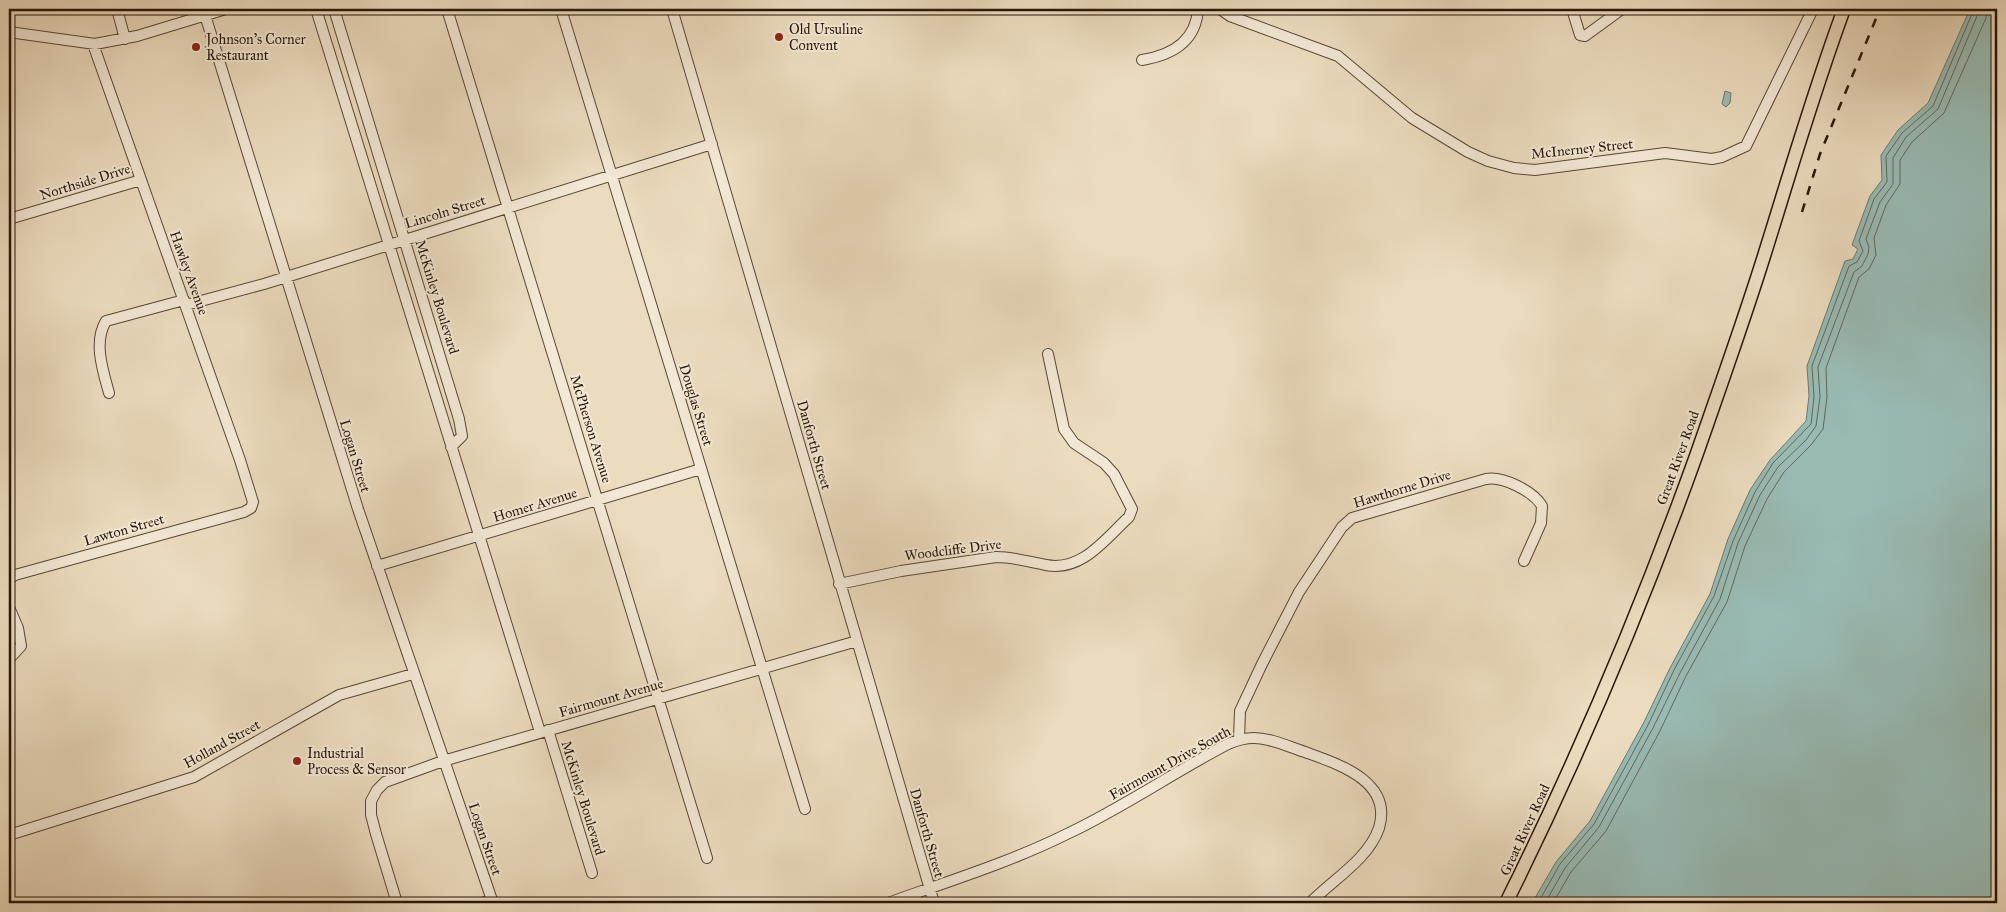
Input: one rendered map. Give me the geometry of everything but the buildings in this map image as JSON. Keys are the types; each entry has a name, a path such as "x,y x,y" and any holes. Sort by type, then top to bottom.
{"main road":[{"name":"Great River Road","path":"1506,903 1548,818 1602,696 1658,558 1763,260 1844,9"}],"street":[{"path":"117,9 125,39"},
{"path":"9,32 92,44 125,39 226,9"},
{"name":"McKinley Boulevard","path":"316,9 479,537 592,873"},
{"name":"McKinley Boulevard","path":"334,9 460,419 462,436 451,447"},
{"name":"McPherson Avenue","path":"447,9 599,500 707,858"},
{"name":"Douglas Street","path":"560,9 764,669 805,809"},
{"name":"Danforth Street","path":"672,9 934,903"},
{"path":"1142,60 1168,52 1192,35 1197,22 1198,9"},
{"name":"McInerney Street","path":"1220,9 1230,16 1338,56 1412,118 1468,152 1514,168 1535,170 1666,153 1722,158 1746,146 1813,9"},
{"path":"1572,9 1580,35 1590,34 1622,9"},
{"name":"Logan Street","path":"205,15 377,566 444,761 489,902"},
{"path":"324,37 341,31"},
{"name":"Hawley Avenue","path":"92,44 252,497 252,504 248,510"},
{"name":"Lincoln Street","path":"109,393 100,349 101,329 106,321 286,277 712,144"},
{"name":"Northside Drive","path":"9,219 141,180"},
{"name":"Woodcliffe Drive","path":"839,584 901,571 996,557 1021,558 1050,566 1071,565 1088,555 1130,517 1132,509 1114,474 1104,463 1074,443 1064,429 1048,354"},
{"name":"Homer Avenue","path":"377,566 701,469"},
{"name":"Hawthorne Drive","path":"1239,739 1240,711 1306,580 1342,528 1358,515 1486,478 1497,478 1529,494 1542,506 1541,523 1524,561"},
{"name":"Lawton Street","path":"9,579 15,575 248,510"},
{"path":"9,607 20,638 18,651 9,660"},
{"name":"Fairmount Avenue","path":"397,903 371,815 371,801 377,790 392,778 544,731 857,641"},
{"name":"Holland Street","path":"9,835 194,777 339,695 414,674"},
{"name":"Fairmount Drive South","path":"888,903 966,877 1069,833 1214,751 1239,739 1267,740 1329,761 1359,775 1378,797 1381,816 1375,837 1359,858 1310,903"}],"water":[{"path":"1970,9 1997,9 1997,903 1532,903 1556,862 1590,821 1644,722 1670,668 1710,594 1728,539 1750,490 1770,460 1806,421 1809,396 1807,366 1845,261 1853,259 1858,249 1852,245 1870,196 1882,180 1881,155 1898,130 1928,103"},
{"path":"1725,91 1731,93 1730,103 1726,107 1722,104"}],"railway":[{"path":"1802,212 1820,154 1880,9"}],"place":[{"name":"Old Ursuline Convent","path":"779,37"},
{"name":"Johnson's Corner Restaurant","path":"196,47"},
{"name":"Industrial Process & Sensor","path":"297,761"}]}
